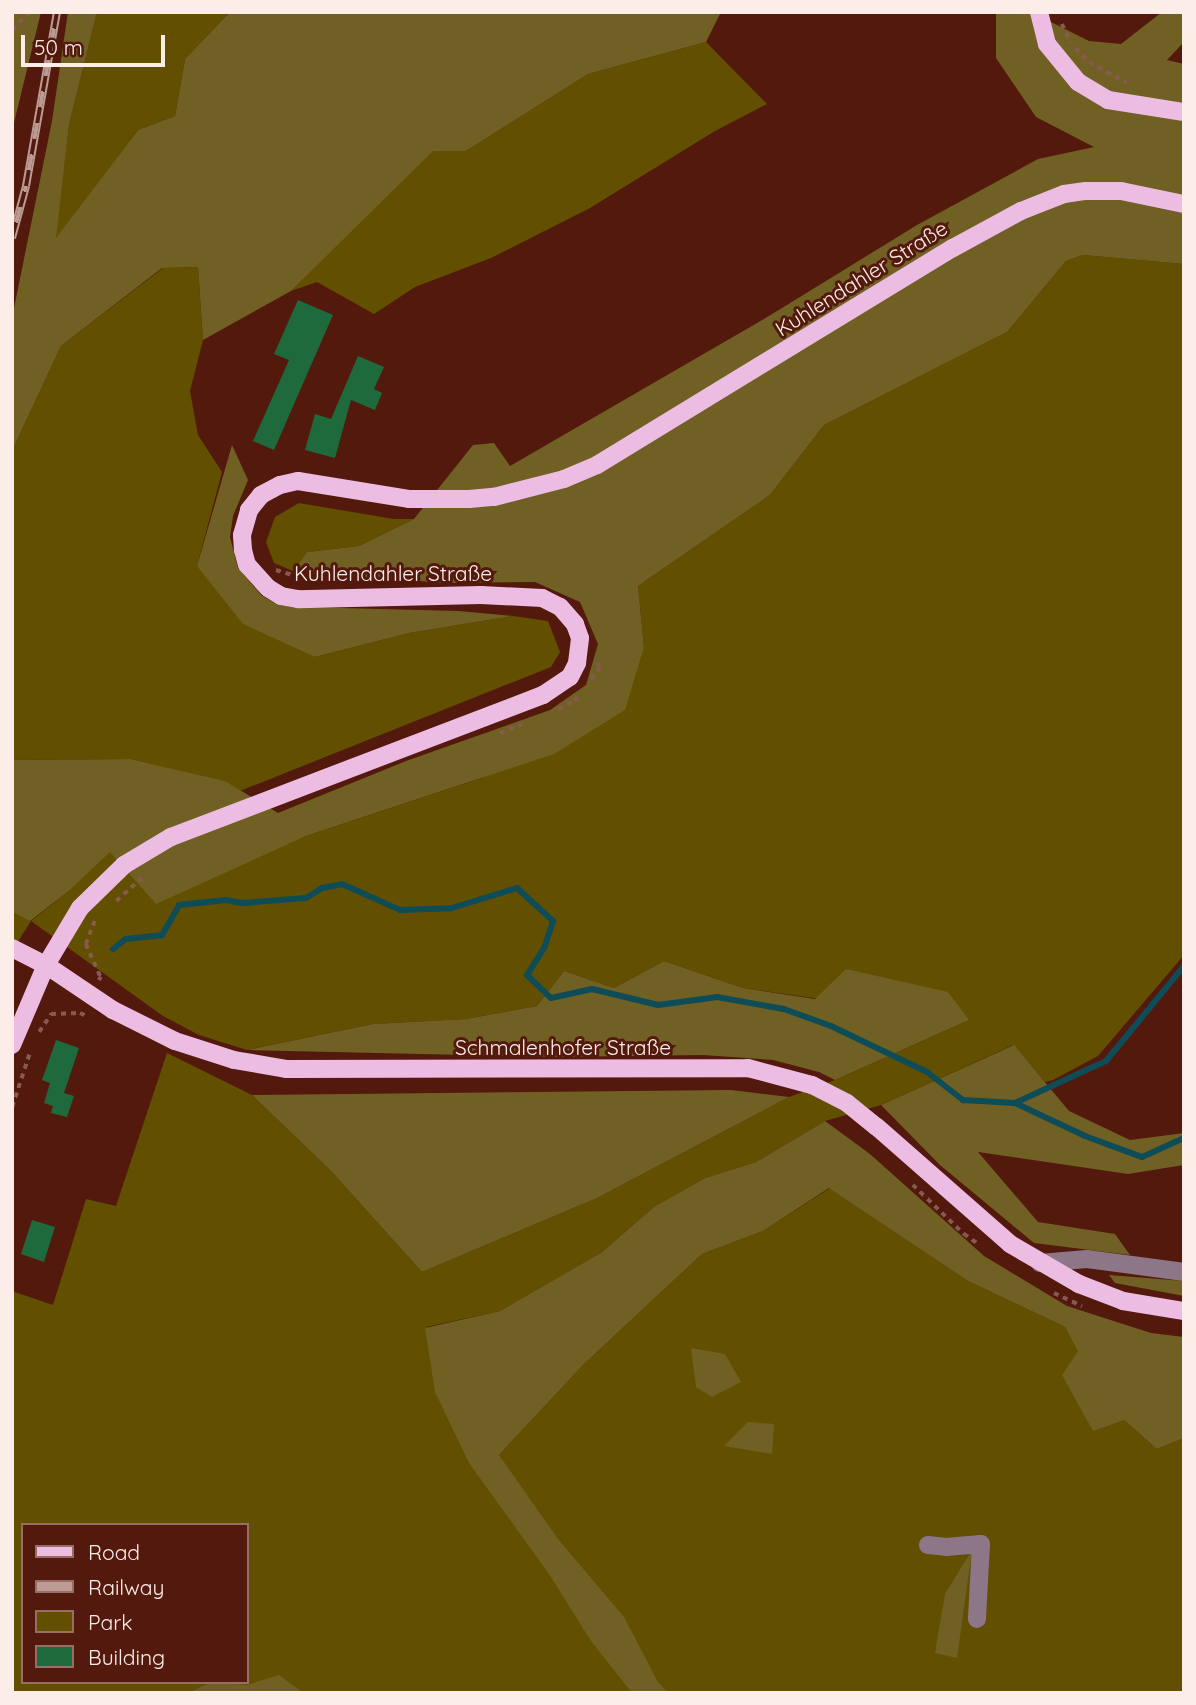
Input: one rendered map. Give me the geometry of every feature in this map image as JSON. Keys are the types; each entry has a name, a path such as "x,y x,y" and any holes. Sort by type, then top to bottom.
{"main road":[{"path":"1039,12 1047,44 1078,82 1108,100 1184,112"},
{"name":"Kuhlendahler Straße","path":"12,1045 46,965 80,908 99,886 124,865 171,837 543,695 570,677 577,663 580,638 575,624 560,607 542,598 481,595 298,599 281,596 268,588 247,565 243,550 242,535 249,510 261,495 280,485 298,481 409,499 468,499 494,497 564,479 608,458 953,248 1020,211 1064,194 1086,191 1121,191 1184,204"},
{"name":"Schmalenhofer Straße","path":"12,948 46,965 113,1010 175,1041 234,1060 287,1069 339,1071 748,1068 812,1085 847,1103 1010,1244 1040,1263 1079,1284 1123,1301 1184,1311"}],"lane":[{"path":"1040,1263 1087,1259 1184,1272"},
{"path":"928,1545 947,1547 981,1544 977,1619"}],"path":[{"path":"12,30 29,12"},
{"path":"1058,16 1072,43 1089,62 1137,88"},
{"path":"273,569 302,578 327,578"},
{"path":"591,679 599,668 594,648"},
{"path":"551,712 575,701 583,690"},
{"path":"499,733 527,722"},
{"path":"114,903 150,870"},
{"path":"86,944 96,919"},
{"path":"35,1037 51,1014 80,1013 91,1018"},
{"path":"12,1107 31,1049"},
{"path":"906,1178 964,1234 984,1247"}],"green space":[{"path":"97,12 230,12 185,59 175,116 138,130 55,240 69,125"},
{"path":"706,42 767,104 715,131 590,208 491,258 415,287 374,314 317,282 291,291 433,150 466,151 588,74"},
{"path":"1083,255 1184,264 1184,955 1098,1056 1053,1080 1045,1082 1013,1045 881,1105 825,1121 756,1162 705,1178 655,1206 602,1252 500,1311 426,1327 499,1455 584,1364 702,1254 763,1231 830,1188 968,1281 1065,1327 1124,1420 1157,1449 1184,1438 1184,1693 12,1693 12,1291 53,1305 86,1199 116,1206 167,1053 252,1095 331,1171 422,1272 597,1198 789,1097 835,1080 969,1020 743,988 664,961 614,988 564,971 537,1006 466,1019 373,1024 247,1050 199,1035 163,1016 31,921 70,890 110,851 242,863 306,836 482,778 644,647 638,586 770,495 824,425 1007,332 1066,261"},
{"path":"198,267 203,340 190,391 198,435 222,472 197,566 315,657 409,633 513,616 548,621 560,652 551,667 240,791 224,781 131,759 12,760 12,451 61,346 163,268"},
{"path":"299,503 394,519 414,519 359,546 307,552 293,571 274,563 266,542 275,517"},
{"path":"12,912 31,921 12,951"}],"shaded area":[{"path":"12,12 41,12 12,131"},
{"path":"68,12 97,12 69,125 56,238 138,130 175,116 185,59 230,12 721,12 706,42 588,74 466,151 433,151 291,291 203,340 198,267 162,268 61,346 12,451 12,318 52,121"},
{"path":"996,12 1031,12 1089,41 1121,44 1162,12 1184,12 1184,42 1167,60 1184,64 1184,264 1083,255 1066,261 1007,332 824,425 770,495 638,586 644,647 625,710 554,754 306,836 156,904 110,852 70,890 30,921 12,912 12,760 131,759 225,781 278,813 406,761 550,710 586,685 598,644 580,602 535,582 444,583 293,571 307,552 359,546 414,519 473,445 494,443 510,466 769,316 917,225 1038,159 1094,147 1036,117 996,58"},
{"path":"232,445 248,480 233,516 230,537 238,568 261,595 278,605 301,607 459,611 513,616 409,633 315,657 243,624 197,566"},
{"path":"664,961 743,988 815,999 846,969 948,992 969,1020 835,1080 819,1072 773,1060 703,1055 554,1057 247,1050 373,1024 466,1019 537,1006 564,971 614,988"},
{"path":"1014,1045 1069,1111 1130,1140 1184,1133 1184,1165 1128,1174 978,1152 1038,1222 1115,1234 1130,1255 1034,1243 940,1165 881,1105"},
{"path":"731,1090 789,1097 597,1198 422,1272 331,1171 252,1095"},
{"path":"825,1121 870,1154 984,1256 1067,1306 1151,1333 1184,1337 1184,1438 1157,1449 1124,1420 1093,1431 1062,1375 1078,1351 1065,1327 968,1281 829,1188 763,1231 702,1254 584,1364 499,1455 558,1539 624,1617 658,1682 668,1693 632,1693 591,1641 549,1574 469,1463 435,1392 425,1328 500,1311 602,1252 655,1206 705,1178 756,1162"},
{"path":"1109,1275 1184,1281 1184,1296 1115,1283"},
{"path":"691,1348 725,1354 741,1382 712,1397 696,1387"},
{"path":"748,1422 774,1424 772,1454 724,1446"},
{"path":"972,1550 957,1658 935,1653 945,1594"},
{"path":"279,1675 302,1692 188,1693 208,1684 247,1685"}],"building":[{"path":"298,300 333,315 274,450 253,441 289,360 274,354"},
{"path":"358,356 384,367 374,389 382,393 375,410 351,400 335,458 305,450 315,414 331,419"},
{"path":"56,1040 79,1048 64,1093 74,1096 67,1117 51,1113 53,1106 44,1103 50,1083 42,1080"},
{"path":"32,1220 55,1227 44,1262 21,1254"}],"waterway":[{"path":"113,949 126,939 162,935 179,905 226,900 242,903 306,898 322,888 342,884 400,910 452,908 517,888 553,921 544,948 527,975 551,998 592,989 658,1005 717,997 784,1009 831,1026 927,1072 963,1100 1015,1103 1085,1136 1142,1157 1184,1138"},
{"path":"1015,1103 1106,1061 1184,966"}],"railway":[{"path":"12,238 26,186 57,12"}]}
